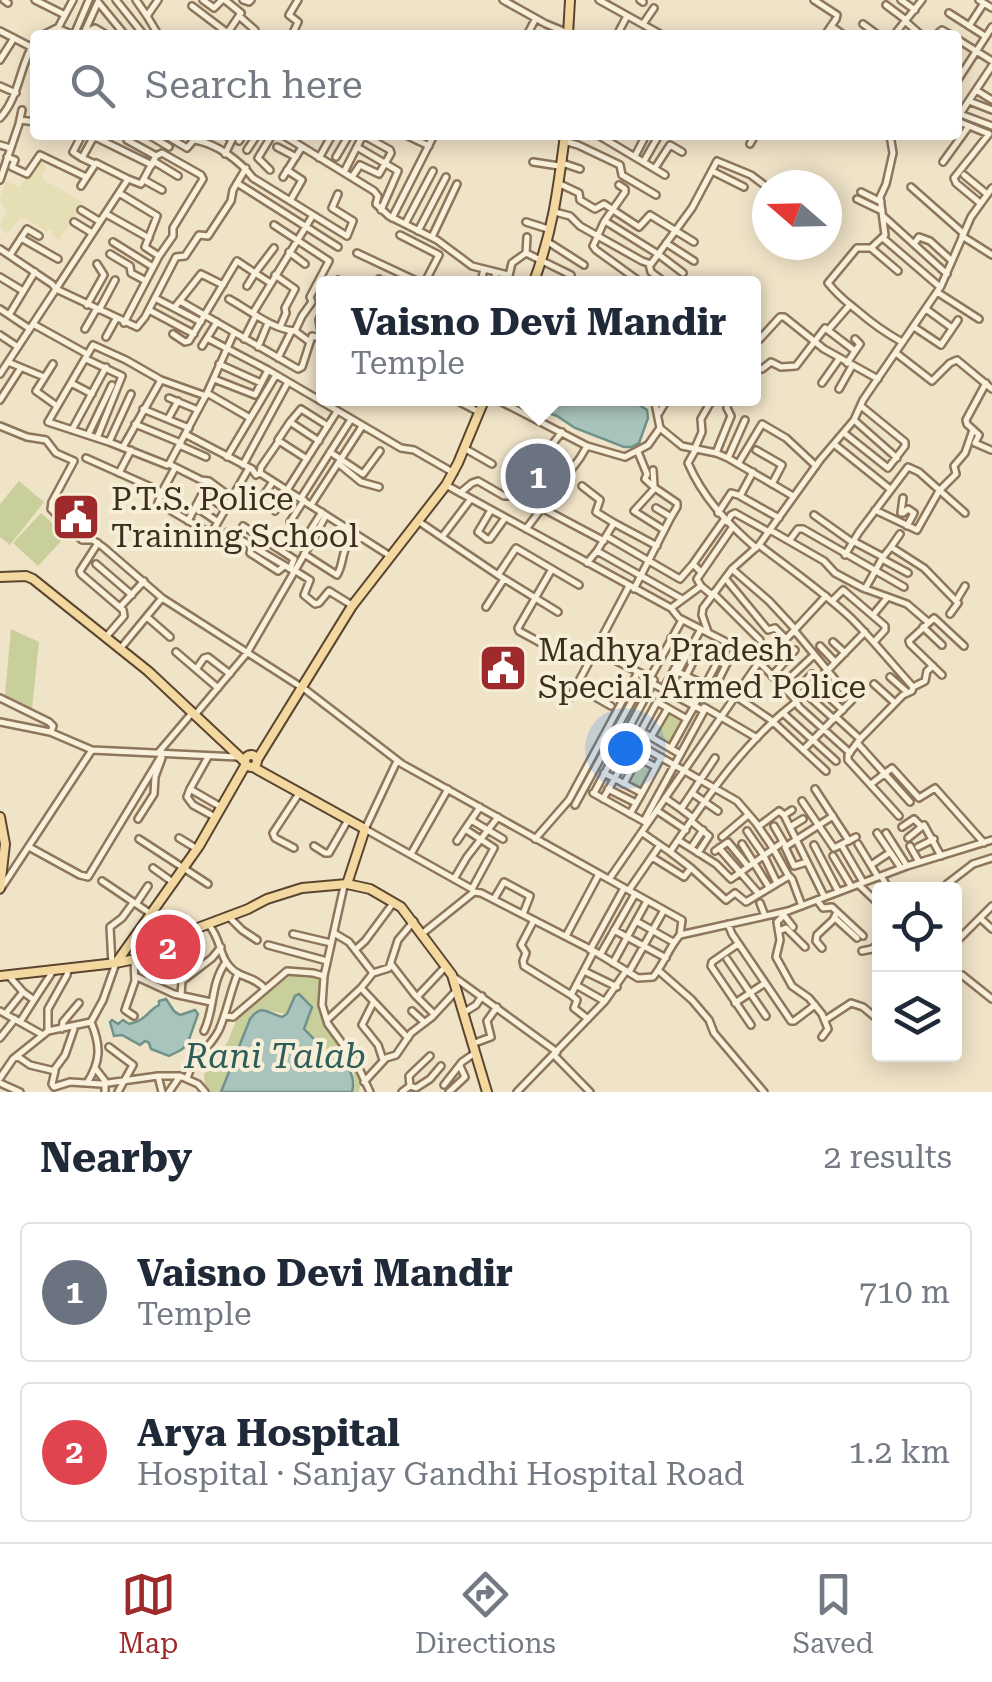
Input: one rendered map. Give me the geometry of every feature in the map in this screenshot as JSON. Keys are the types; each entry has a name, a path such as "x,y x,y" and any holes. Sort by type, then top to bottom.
{"main road":[{"path":"570,30 572,0"},
{"path":"541,260 564,140"},
{"path":"535,276 555,212 560,164"},
{"path":"114,964 184,869 350,604 452,472 480,406"},
{"path":"299,686 352,606 446,485 481,406"},
{"path":"0,576 34,579 250,761 365,830 346,884"},
{"path":"0,817 5,844 0,890"},
{"path":"4,976 134,960 208,924 302,888 346,884 370,889 394,901 423,933 452,975 487,1092"}],"street":[{"path":"35,0 65,15"},
{"path":"54,30 72,0"},
{"path":"76,30 89,0"},
{"path":"116,0 140,30"},
{"path":"136,0 155,30"},
{"path":"147,16 158,0"},
{"path":"203,0 214,8 223,0 240,11 228,30"},
{"path":"294,30 298,22 288,15 298,0"},
{"path":"504,0 561,30"},
{"path":"598,0 609,2 653,30"},
{"path":"814,0 837,17 829,30"},
{"path":"830,9 838,0"},
{"path":"901,0 915,10"},
{"path":"898,30 921,0"},
{"path":"85,30 98,1 121,30"},
{"path":"969,26 982,2 992,8"},
{"path":"886,4 916,30"},
{"path":"192,6 226,30"},
{"path":"643,24 654,8"},
{"path":"949,13 986,36"},
{"path":"239,16 256,30"},
{"path":"620,30 628,16"},
{"path":"530,30 536,19"},
{"path":"863,24 871,30"},
{"path":"832,26 840,30"},
{"path":"962,73 992,27"},
{"path":"58,28 63,30"},
{"path":"0,31 30,43"},
{"path":"0,60 14,38"},
{"path":"962,42 992,64 962,110"},
{"path":"0,118 10,106 30,61"},
{"path":"985,77 992,82"},
{"path":"0,86 16,93"},
{"path":"976,90 992,100"},
{"path":"968,101 992,110"},
{"path":"0,180 22,110"},
{"path":"962,117 992,126"},
{"path":"20,120 30,121"},
{"path":"962,120 991,134 954,178 980,204"},
{"path":"962,136 969,126"},
{"path":"79,140 73,152 140,184 162,153 203,178 124,323"},
{"path":"82,158 92,140"},
{"path":"105,140 154,161"},
{"path":"127,140 178,176"},
{"path":"157,140 169,148"},
{"path":"174,140 187,148 195,140"},
{"path":"208,140 246,168 253,178 348,236 353,221 332,208 338,194"},
{"path":"226,154 230,140"},
{"path":"247,150 254,140"},
{"path":"269,140 258,158 270,170"},
{"path":"293,140 378,194 376,204 392,218 432,237 468,264 501,276"},
{"path":"320,158 329,140"},
{"path":"336,157 346,140"},
{"path":"344,172 360,140"},
{"path":"352,177 359,165 378,175 385,164 391,151 372,140"},
{"path":"380,144 382,140"},
{"path":"420,140 428,146"},
{"path":"392,218 431,140"},
{"path":"569,140 620,165 622,175 656,195"},
{"path":"607,140 666,175"},
{"path":"635,156 643,140"},
{"path":"644,161 656,140"},
{"path":"750,144 752,140"},
{"path":"891,140 893,154 880,194 886,233 871,248 857,248 829,285 848,308 857,310 874,326 903,343"},
{"path":"943,162 959,140"},
{"path":"0,144 10,148"},
{"path":"654,168 670,145 682,152"},
{"path":"277,146 296,157"},
{"path":"283,176 302,147"},
{"path":"357,147 398,172 380,210"},
{"path":"7,157 15,160 12,167 27,174 40,155 86,178"},
{"path":"649,264 692,208 717,161 752,176"},
{"path":"534,162 580,168"},
{"path":"81,186 95,164"},
{"path":"0,249 56,289 137,327 176,258 186,254 199,235 208,236 212,231 246,168"},
{"path":"288,170 302,180 289,202"},
{"path":"712,170 744,187"},
{"path":"404,224 433,171"},
{"path":"705,630 702,612 712,594 732,569 758,547 854,420 938,290 962,235 990,191 964,175"},
{"path":"418,231 446,177"},
{"path":"1,372 128,179"},
{"path":"144,180 162,190"},
{"path":"237,183 338,247"},
{"path":"432,237 457,184"},
{"path":"560,184 580,194 580,200 596,210 604,204 639,227 650,215 694,242"},
{"path":"620,185 625,190 604,221 594,248 631,276"},
{"path":"910,187 962,235 992,255"},
{"path":"861,192 881,202"},
{"path":"119,193 157,216 145,247 156,261"},
{"path":"857,200 883,214 947,274"},
{"path":"81,210 99,221"},
{"path":"555,212 570,216 580,226 649,264 656,276"},
{"path":"106,215 149,238"},
{"path":"244,339 270,283 313,215"},
{"path":"604,221 682,273"},
{"path":"74,222 92,232"},
{"path":"526,222 548,229"},
{"path":"274,226 329,261 321,276"},
{"path":"10,256 27,229 40,236"},
{"path":"400,234 439,256"},
{"path":"526,253 527,237"},
{"path":"914,244 920,237 928,240 952,261"},
{"path":"21,238 58,259"},
{"path":"883,238 938,290 980,319"},
{"path":"113,242 170,268"},
{"path":"548,242 584,265"},
{"path":"666,243 694,260"},
{"path":"428,276 444,246"},
{"path":"246,286 274,248"},
{"path":"871,248 898,271"},
{"path":"289,252 305,264"},
{"path":"357,252 407,276"},
{"path":"526,253 571,275"},
{"path":"509,276 512,263 526,253"},
{"path":"110,254 146,281"},
{"path":"172,334 187,342 238,260 270,283"},
{"path":"88,305 104,274 97,264"},
{"path":"482,276 484,270"},
{"path":"9,316 35,272"},
{"path":"174,308 201,274 222,286"},
{"path":"275,275 295,290 280,327"},
{"path":"0,277 24,291"},
{"path":"85,329 115,280"},
{"path":"278,358 312,302 310,297 316,286"},
{"path":"155,298 216,322 300,369 313,335 316,336"},
{"path":"229,299 310,342"},
{"path":"180,301 204,319"},
{"path":"829,329 848,308"},
{"path":"0,309 120,374 122,380 97,438"},
{"path":"926,309 952,328"},
{"path":"149,310 194,334"},
{"path":"761,338 782,317 839,359 878,379"},
{"path":"106,337 116,319"},
{"path":"914,327 939,345 958,320"},
{"path":"202,346 216,322"},
{"path":"258,347 268,322"},
{"path":"761,369 771,362 781,367 796,366 824,328 855,352"},
{"path":"234,333 180,444 158,503 211,534 288,382"},
{"path":"0,336 18,347"},
{"path":"207,338 316,399"},
{"path":"839,389 860,344 855,339"},
{"path":"232,498 209,481 172,465 48,422 94,345 161,380 206,394 250,418"},
{"path":"896,353 930,381 957,360 992,390"},
{"path":"822,383 839,359"},
{"path":"8,362 44,377"},
{"path":"52,364 36,393 57,406"},
{"path":"219,364 261,384"},
{"path":"2,401 21,368"},
{"path":"72,430 106,368"},
{"path":"213,378 253,395 268,370"},
{"path":"227,456 276,374"},
{"path":"123,447 161,380"},
{"path":"875,510 918,530 939,490 956,474 954,466 979,435 966,420 986,382"},
{"path":"70,383 92,394"},
{"path":"88,435 112,385"},
{"path":"109,442 131,394"},
{"path":"169,398 198,410"},
{"path":"168,420 178,401"},
{"path":"329,406 452,472"},
{"path":"467,406 477,411"},
{"path":"510,406 587,446 625,458 648,445 660,428"},
{"path":"656,406 660,428 682,446 728,458 794,496"},
{"path":"658,414 663,406"},
{"path":"709,406 689,461 718,513 826,596 874,642 910,690"},
{"path":"716,453 731,416 726,406"},
{"path":"844,432 888,468 905,446 860,406"},
{"path":"143,409 248,467 255,465 273,482 387,554"},
{"path":"260,470 301,409 328,426"},
{"path":"275,511 337,411"},
{"path":"305,501 351,420"},
{"path":"728,458 745,420"},
{"path":"854,420 897,458"},
{"path":"290,422 319,441"},
{"path":"135,424 206,456"},
{"path":"738,464 762,424 786,438 816,466"},
{"path":"0,426 46,440 56,453 73,460 52,508 82,540 98,543 162,598 299,686 397,760 682,920 680,935 653,977 645,979 628,972 365,830 397,760"},
{"path":"290,522 339,462 362,426"},
{"path":"966,451 973,430"},
{"path":"460,493 480,482 509,497 562,432"},
{"path":"278,442 307,460"},
{"path":"975,442 991,450"},
{"path":"834,444 890,490"},
{"path":"517,489 514,484 538,445"},
{"path":"526,530 587,446"},
{"path":"464,448 492,464"},
{"path":"119,472 131,450"},
{"path":"756,450 782,465 772,484"},
{"path":"339,462 364,474 380,451"},
{"path":"330,452 361,482 378,487"},
{"path":"570,698 678,506 645,480 638,452"},
{"path":"86,458 162,492"},
{"path":"845,555 910,467 965,512"},
{"path":"653,470 654,488 634,510 664,530"},
{"path":"740,496 753,472"},
{"path":"188,521 209,481"},
{"path":"260,501 273,482"},
{"path":"446,485 736,647 761,664 799,707 850,753"},
{"path":"582,486 601,500 596,511 657,546"},
{"path":"718,513 731,493 779,518"},
{"path":"203,494 226,509"},
{"path":"903,498 900,513 909,509 914,514 906,526"},
{"path":"442,538 471,499"},
{"path":"196,507 218,522"},
{"path":"542,508 681,579 728,524"},
{"path":"656,508 671,516"},
{"path":"491,510 478,532 487,539 504,518"},
{"path":"760,640 696,580 734,513 826,562 835,572 866,590 905,603 942,646"},
{"path":"290,569 304,554 308,546 305,539 324,514"},
{"path":"814,515 908,573"},
{"path":"418,521 558,612"},
{"path":"587,563 614,523"},
{"path":"29,847 88,877 162,753 247,653 294,559 242,526"},
{"path":"789,541 801,528 904,588"},
{"path":"228,532 310,580 304,595 315,604 329,592 350,604"},
{"path":"859,602 882,558 900,534"},
{"path":"304,554 337,575 348,543 363,538"},
{"path":"98,543 81,567 81,574 122,606 124,616 106,637"},
{"path":"891,547 924,568 956,601"},
{"path":"486,607 514,548 579,585"},
{"path":"598,552 682,599"},
{"path":"96,564 132,595"},
{"path":"693,564 701,572"},
{"path":"540,643 518,628 552,569"},
{"path":"732,569 769,601 852,698 804,750"},
{"path":"725,578 769,631 775,628 785,638"},
{"path":"122,606 144,581"},
{"path":"671,608 701,586"},
{"path":"950,614 965,586"},
{"path":"832,602 843,590 873,615 886,628 874,642"},
{"path":"610,880 761,664 826,596"},
{"path":"873,615 888,597"},
{"path":"120,648 162,598"},
{"path":"146,617 170,636"},
{"path":"942,675 908,642 936,618 964,646"},
{"path":"594,793 682,620"},
{"path":"667,687 689,646 705,630"},
{"path":"794,699 865,632"},
{"path":"671,638 726,665"},
{"path":"834,642 845,653"},
{"path":"667,687 689,646"},
{"path":"820,646 836,663"},
{"path":"678,672 715,688 736,647"},
{"path":"595,650 757,738"},
{"path":"772,676 796,650"},
{"path":"176,652 218,688"},
{"path":"686,676 698,652"},
{"path":"782,685 814,655"},
{"path":"197,668 208,657 230,674"},
{"path":"671,748 718,660"},
{"path":"722,717 761,664"},
{"path":"898,816 848,759 895,703 925,681 933,666"},
{"path":"536,839 564,806 638,672"},
{"path":"670,852 713,788 783,713 812,674"},
{"path":"890,677 910,690"},
{"path":"575,805 642,680 667,687 704,711 646,822 610,880"},
{"path":"874,684 895,703"},
{"path":"576,686 610,706"},
{"path":"820,689 843,710"},
{"path":"804,692 859,742 910,802"},
{"path":"646,696 687,718"},
{"path":"737,697 773,722 826,771"},
{"path":"0,698 52,724 52,732"},
{"path":"634,742 657,702"},
{"path":"652,737 668,708"},
{"path":"783,713 836,762"},
{"path":"0,722 52,732 92,750 250,761"},
{"path":"615,731 735,799 773,848 792,879 802,906"},
{"path":"641,731 680,754"},
{"path":"619,747 656,767"},
{"path":"0,890 92,750"},
{"path":"603,798 629,752"},
{"path":"138,819 154,794 154,777 162,753"},
{"path":"208,757 187,797 215,817"},
{"path":"630,814 661,757"},
{"path":"624,784 638,758"},
{"path":"681,809 715,758"},
{"path":"871,784 893,769 919,798 934,788 984,843"},
{"path":"604,774 642,794"},
{"path":"577,784 646,822"},
{"path":"190,789 221,807"},
{"path":"410,854 448,789"},
{"path":"815,789 849,841"},
{"path":"608,790 636,804"},
{"path":"294,848 274,834 300,792"},
{"path":"692,793 718,811"},
{"path":"646,822 666,799"},
{"path":"666,799 709,836 698,853"},
{"path":"802,801 834,848 857,840 883,882"},
{"path":"457,841 480,807"},
{"path":"759,826 780,810 807,862 823,908 830,907 860,937"},
{"path":"784,816 792,810"},
{"path":"659,812 686,830"},
{"path":"722,836 748,815"},
{"path":"678,840 716,864 730,879 763,854 796,840 832,816"},
{"path":"454,879 498,818"},
{"path":"790,827 803,819"},
{"path":"902,827 914,819 920,826"},
{"path":"314,846 329,853 348,820"},
{"path":"471,820 503,839"},
{"path":"774,826 794,866 807,862"},
{"path":"908,838 920,826 926,826 941,856"},
{"path":"423,933 473,891 494,850 465,829"},
{"path":"690,848 703,830"},
{"path":"747,831 777,883"},
{"path":"877,833 904,867"},
{"path":"886,833 904,867"},
{"path":"644,834 692,868 726,900 735,893 744,902 788,876"},
{"path":"180,838 197,849"},
{"path":"139,839 208,884"},
{"path":"919,862 914,847 934,839"},
{"path":"680,935 783,914 904,867 992,840"},
{"path":"747,866 729,843 717,850 758,894"},
{"path":"742,844 769,887"},
{"path":"814,845 838,891"},
{"path":"571,995 629,891 660,846"},
{"path":"842,846 857,884"},
{"path":"871,865 890,852"},
{"path":"833,856 872,898"},
{"path":"652,857 684,877 692,868"},
{"path":"950,882 973,864 992,858"},
{"path":"153,868 174,883"},
{"path":"566,936 600,874"},
{"path":"102,881 151,914"},
{"path":"494,898 503,882 530,896 523,914"},
{"path":"346,884 324,976 322,1005 326,1020 356,1062 370,1092"},
{"path":"20,1092 0,1080 11,1060 45,1033 91,1022 103,1000 114,964 110,926 122,918 148,886"},
{"path":"595,952 614,930 629,891"},
{"path":"355,950 394,901"},
{"path":"613,963 647,901"},
{"path":"760,903 766,916"},
{"path":"962,936 992,906"},
{"path":"517,1092 605,1001 628,972 664,910"},
{"path":"783,914 793,927"},
{"path":"783,914 778,921 777,959 792,986 809,998 825,1020 828,1029 822,1037"},
{"path":"822,948 817,936 836,915"},
{"path":"229,917 256,940"},
{"path":"980,918 992,929"},
{"path":"534,920 521,945 526,953 524,966 571,995 577,1000 574,1008 588,1019"},
{"path":"326,1020 372,973 388,970 395,946 414,922"},
{"path":"636,922 674,942"},
{"path":"208,924 218,936 226,962 238,974 254,978 266,989"},
{"path":"728,924 792,1021 815,1005"},
{"path":"779,932 786,928 805,947"},
{"path":"614,930 666,958"},
{"path":"334,933 344,938 372,973"},
{"path":"292,934 331,943"},
{"path":"738,944 711,965 751,1025"},
{"path":"182,996 182,982 212,958 221,945"},
{"path":"268,945 327,961"},
{"path":"862,951 872,949"},
{"path":"727,959 766,1016"},
{"path":"134,960 136,976 125,1010 134,1016"},
{"path":"204,1032 218,974 226,962"},
{"path":"392,964 434,1014"},
{"path":"416,996 446,966"},
{"path":"45,1033 48,1009 68,969"},
{"path":"224,1016 233,1017 288,970 324,976"},
{"path":"658,970 710,1020 714,1033 764,1092"},
{"path":"0,1038 54,971"},
{"path":"584,971 616,987"},
{"path":"158,1076 166,1092 209,1046 238,974"},
{"path":"452,975 555,1054 590,1092"},
{"path":"962,975 992,999"},
{"path":"4,976 34,1000"},
{"path":"136,976 182,996 212,1002"},
{"path":"735,1003 765,983"},
{"path":"576,985 605,1001"},
{"path":"361,988 408,1038"},
{"path":"364,1082 383,1060 396,1055 456,991"},
{"path":"23,992 3,1013 45,1033"},
{"path":"462,1012 476,1005 482,996"},
{"path":"62,1029 62,1022 80,1002"},
{"path":"373,1003 362,1025 378,1045 383,1060"},
{"path":"825,1020 851,1003 872,1015"},
{"path":"444,1084 473,1048 491,1037 487,1021 497,1007"},
{"path":"412,1012 424,1022"},
{"path":"84,1082 95,1068 99,1049 91,1022"},
{"path":"74,1027 55,1071 54,1087 70,1082 105,1084 158,1076 183,1077 198,1084 202,1092"},
{"path":"109,1048 133,1065 121,1092"},
{"path":"17,1056 30,1065 55,1071 70,1082"},
{"path":"410,1086 409,1076 430,1056"},
{"path":"410,1086 416,1088 430,1079 441,1066"},
{"path":"449,1092 466,1077 460,1066"},
{"path":"95,1068 105,1084 105,1092"},
{"path":"84,1082 92,1092"},
{"path":"402,1092 410,1086"}],"shaded area":[{"path":"37,160 46,167 42,179 83,202 59,240 52,236 53,230 47,232 21,218 7,234 0,227 6,211 0,199 6,181 20,187"}],"green space":[{"path":"19,481 44,502 10,545 0,537 0,504"},
{"path":"41,513 66,536 38,566 13,543"},
{"path":"11,629 39,642 32,709 5,695"},
{"path":"668,711 684,720 670,745 654,736"},
{"path":"638,760 653,768 641,791 627,783"},
{"path":"287,973 320,978 323,1022 355,1065 359,1092 352,1092 353,1071 330,1053 319,1056 321,1045 305,1029 313,1006 299,993 286,1014 259,1009 250,1019 220,1092 205,1092 204,1075 227,1043 239,1014"}],"water":[{"path":"534,406 641,406 647,410 648,418 639,443 624,447"},
{"name":"Rani Talab","path":"299,994 312,1007 304,1029 321,1046 318,1057 322,1059 329,1053 344,1065 353,1079 352,1092 221,1092 250,1019 261,1010 282,1017"},
{"path":"166,999 180,1015 195,1010 198,1014 187,1045 181,1050 169,1056 151,1049 145,1041 140,1045 122,1035 114,1036 112,1020 118,1024 123,1020 135,1022"}],"place":[{"name":"Vaisno Devi Mandir","path":"538,476"},
{"name":"P.T.S. Police Training School","path":"76,517"},
{"name":"Madhya Pradesh Special Armed Police","path":"503,668"},
{"name":"Arya Hospital","path":"168,947"}]}
